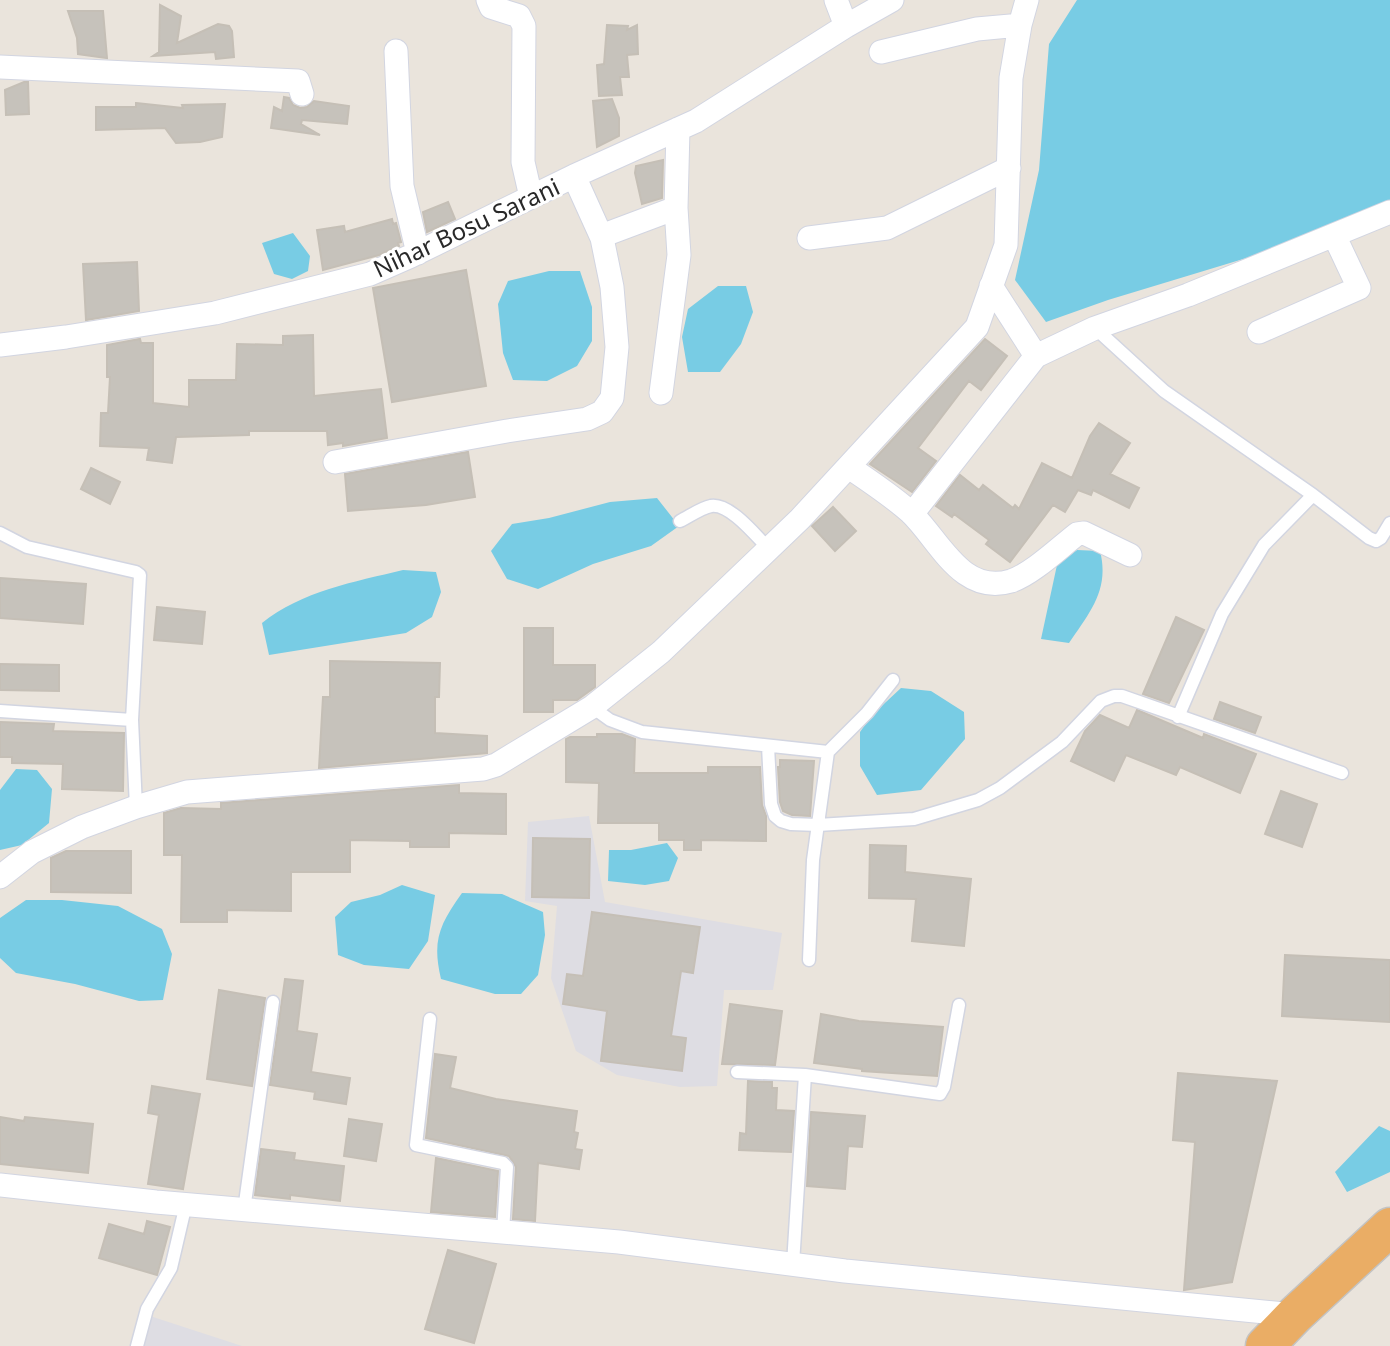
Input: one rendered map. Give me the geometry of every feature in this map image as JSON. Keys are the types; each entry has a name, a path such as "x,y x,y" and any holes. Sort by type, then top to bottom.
{"highway":[{"path":"1265,1346 1390,1227"}],"street":[{"path":"488,0 491,8 519,16 524,26 523,162 531,197"},
{"path":"836,0 846,26"},
{"name":"Nihar Bosu Sarani","path":"0,345 215,313 370,274 696,121 892,0"},
{"path":"0,877 32,852 82,827 187,792 483,769 508,760 592,707 661,652 769,549 849,467 977,327 1006,245 1011,78 1027,0"},
{"path":"881,52 977,29 1020,25"},
{"path":"396,51 402,186 418,253"},
{"path":"0,67 298,81 302,94"},
{"path":"661,393 679,255 676,208 678,129"},
{"path":"809,238 887,228 1009,168"},
{"path":"335,462 587,419 602,412 612,398 617,347 612,287 602,238 574,176"},
{"path":"602,238 676,208"},
{"path":"912,514 1035,356 1095,328 1188,295 1390,212"},
{"path":"1259,332 1359,288 1334,235"},
{"path":"991,286 1035,356"},
{"path":"849,467 912,514 957,567 981,581 1000,583 1022,576 1077,534 1093,535 1130,555"},
{"path":"0,1185 244,1210 619,1242 793,1264 1295,1315"}],"lane":[{"path":"1095,328 1164,391 1313,495 1369,538 1376,541 1381,538 1390,523"},
{"path":"1178,717 1222,614 1264,545 1313,495"},
{"path":"680,521 707,507 719,506 735,516 769,549"},
{"path":"0,533 27,547 140,575 132,720 136,807"},
{"path":"809,960 813,860 828,752 867,713 893,680"},
{"path":"768,746 771,804 775,816 791,824 914,819 978,800 1000,788 1062,742 1101,701 1114,696 1122,696 1342,773"},
{"path":"592,707 610,720 642,732 828,752"},
{"path":"0,711 132,720"},
{"path":"244,1210 273,1002"},
{"path":"737,1072 805,1075 940,1094 944,1087 959,1006"},
{"path":"430,1019 416,1145 503,1163 507,1167 503,1232"},
{"path":"793,1264 805,1075"},
{"path":"137,1346 147,1309 171,1268 186,1204"}],"shaded area":[{"path":"589,816 605,902 782,933 773,990 724,990 717,1086 680,1087 617,1075 576,1051 551,978 557,906 525,901 528,822"},
{"path":"150,1316 242,1346 142,1346"}],"water":[{"path":"1077,0 1390,0 1390,205 1296,243 1108,300 1046,322 1015,280 1039,170 1049,44"},
{"path":"293,233 310,256 308,271 292,279 274,274 262,243"},
{"path":"549,271 580,271 592,307 592,341 577,366 547,381 513,380 503,353 498,304 508,281"},
{"path":"718,286 746,286 753,312 741,344 720,372 688,372 682,337 688,309"},
{"path":"657,498 679,526 651,546 593,564 538,589 507,579 491,551 512,524 549,518 610,502"},
{"path":"1077,550 1100,551 1102,578 1096,600 1069,643 1041,639 1057,565"},
{"path":"403,570 436,572 441,592 432,617 406,633 269,655 262,623 278,612 311,595"},
{"path":"901,688 931,691 964,712 965,739 921,790 877,795 860,766 860,732 872,715"},
{"path":"16,769 37,770 52,789 49,823 22,845 0,850 0,790"},
{"path":"667,843 678,858 669,881 645,885 608,881 609,850 631,850"},
{"path":"402,885 435,895 428,941 409,969 364,965 338,955 335,917 351,902 380,895"},
{"path":"462,893 502,894 543,912 545,935 538,975 521,994 495,994 441,979 437,954 440,934"},
{"path":"26,900 62,900 118,906 162,929 172,954 163,1000 139,1001 75,984 16,973 0,958 0,918"},
{"path":"1379,1126 1390,1131 1390,1172 1347,1192 1335,1172"}],"building":[{"path":"160,5 181,16 177,43 218,24 229,26 232,31 234,57 216,59 215,52 153,56 159,52"},
{"path":"68,11 103,11 107,58 78,54 77,38"},
{"path":"607,25 628,26 627,30 637,25 638,54 627,55 629,77 620,77 622,95 599,96 597,65 604,64"},
{"path":"28,82 29,114 6,115 5,90"},
{"path":"284,97 300,108 307,107 314,101 349,106 347,124 302,120 301,124 320,135 271,128 274,107 282,111"},
{"path":"612,99 619,118 619,136 597,147 593,101"},
{"path":"136,103 183,108 182,105 225,104 222,137 200,142 176,143 165,128 96,130 96,107 136,107"},
{"path":"663,160 662,198 642,204 636,166"},
{"path":"448,202 455,219 427,232 423,212"},
{"path":"392,219 393,224 396,223 401,242 398,243 399,246 379,255 323,270 317,230 344,226 345,232"},
{"path":"137,262 139,311 86,320 83,264"},
{"path":"466,270 486,386 392,402 373,288"},
{"path":"313,335 314,396 381,389 387,438 343,446 343,443 328,445 327,431 249,431 249,435 176,437 172,463 147,460 149,448 100,446 101,413 108,413 110,377 107,377 107,345 140,339 141,343 153,343 153,403 189,407 189,380 236,380 237,344 283,345 283,336"},
{"path":"985,339 1007,356 981,390 969,381 918,448 936,461 912,492 870,464"},
{"path":"1099,423 1130,443 1110,474 1139,488 1129,508 1093,490 1091,495 1078,490 1065,512 1053,505 1010,562 986,544 989,540 954,514 952,517 936,506 960,475 979,490 983,485 1013,508 1015,505 1019,509 1042,463 1072,478 1090,436"},
{"path":"468,452 475,497 426,505 348,511 345,474"},
{"path":"91,468 120,482 110,504 81,489"},
{"path":"833,507 856,531 835,551 812,526"},
{"path":"0,578 86,584 83,624 0,618"},
{"path":"157,607 205,612 202,644 154,640"},
{"path":"1176,617 1204,630 1169,703 1143,694"},
{"path":"524,628 553,628 553,665 595,665 595,687 577,700 553,700 553,712 524,712"},
{"path":"330,661 440,663 439,697 435,697 435,733 487,736 487,753 319,768 323,697 330,697"},
{"path":"0,664 59,665 59,691 0,690"},
{"path":"1220,702 1261,717 1255,733 1214,719"},
{"path":"1137,710 1203,738 1204,734 1256,754 1240,793 1180,767 1176,775 1126,755 1114,781 1071,761 1085,731 1100,715 1129,728"},
{"path":"0,722 54,724 53,731 124,733 123,791 62,789 63,764 12,763 12,757 0,757"},
{"path":"597,734 622,734 635,739 634,773 708,773 708,767 760,767 766,841 701,840 701,850 684,850 684,840 659,840 659,823 598,823 599,783 566,782 566,739 597,737"},
{"path":"780,760 814,761 810,816 792,815 783,811 780,802"},
{"path":"459,785 459,793 506,794 506,834 449,833 449,847 410,847 410,841 350,840 350,872 291,872 291,911 227,910 227,922 181,922 182,855 164,855 164,813 181,808 221,809 221,803"},
{"path":"1281,791 1317,804 1302,847 1265,834"},
{"path":"533,838 590,839 589,898 532,897"},
{"path":"870,845 906,846 905,872 971,879 964,946 912,941 916,899 869,898"},
{"path":"66,851 131,851 131,893 51,892 51,858"},
{"path":"592,912 700,927 693,973 681,971 671,1036 686,1038 682,1071 601,1061 607,1011 563,1004 567,974 583,976"},
{"path":"1285,955 1390,960 1390,1022 1282,1016"},
{"path":"285,979 303,981 297,1031 317,1034 311,1072 350,1078 346,1104 314,1099 315,1092 270,1085"},
{"path":"219,990 265,998 252,1086 207,1079"},
{"path":"730,1004 782,1011 775,1065 722,1064"},
{"path":"821,1014 859,1021 943,1027 937,1076 862,1071 814,1063"},
{"path":"435,1054 456,1057 450,1088 496,1099 577,1111 574,1132 578,1133 575,1149 582,1150 579,1169 538,1163 535,1221 513,1219 516,1167 509,1156 426,1138"},
{"path":"1178,1073 1277,1081 1232,1282 1184,1290 1195,1142 1173,1140"},
{"path":"748,1081 772,1082 772,1088 777,1088 776,1110 794,1111 791,1152 739,1150 740,1133 746,1134"},
{"path":"152,1086 200,1094 183,1189 148,1184 159,1115 148,1113"},
{"path":"811,1112 865,1116 862,1147 848,1146 845,1189 807,1186"},
{"path":"0,1117 24,1121 25,1117 93,1124 88,1173 0,1164"},
{"path":"349,1119 382,1124 376,1161 344,1156"},
{"path":"261,1149 295,1153 294,1160 344,1166 340,1201 290,1195 290,1199 255,1195"},
{"path":"436,1158 498,1171 495,1217 431,1212"},
{"path":"147,1221 170,1227 157,1275 99,1258 109,1224 144,1234"},
{"path":"448,1250 496,1264 474,1343 425,1329"}]}
